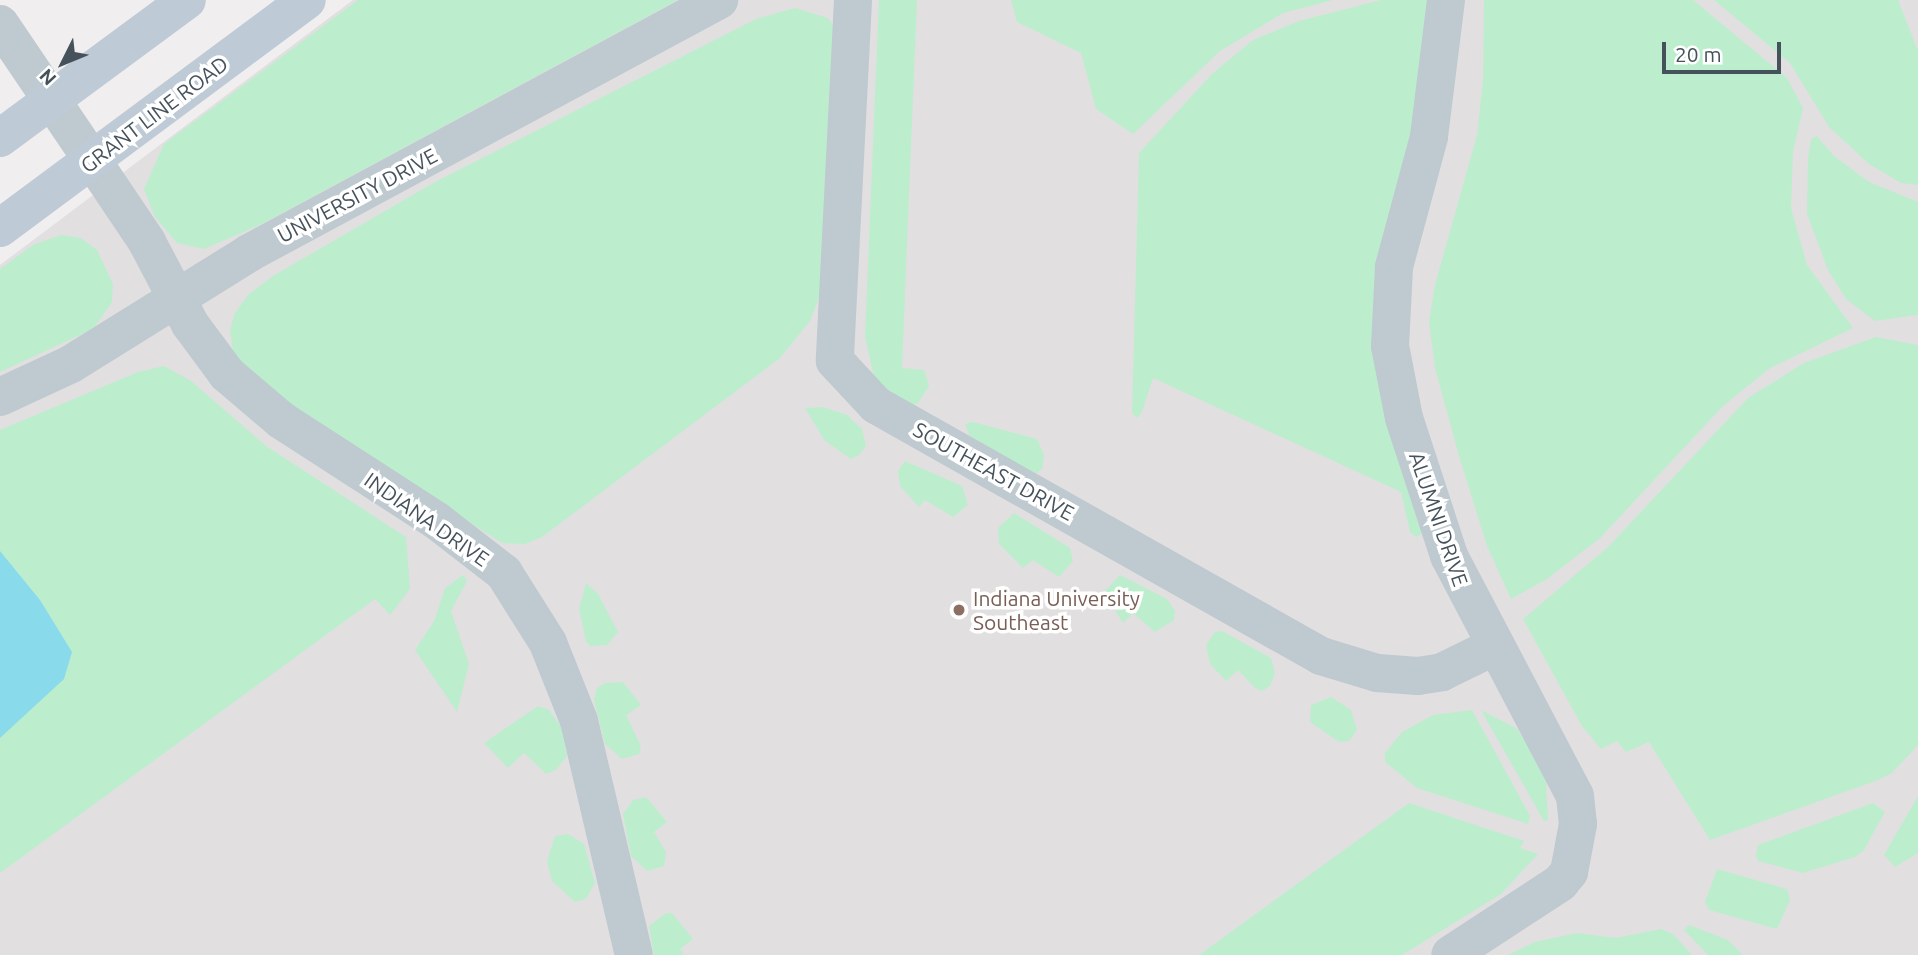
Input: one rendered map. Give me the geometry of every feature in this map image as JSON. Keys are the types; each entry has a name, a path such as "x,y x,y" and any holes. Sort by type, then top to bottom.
{"main road":[{"path":"0,138 187,0"},
{"name":"GRANT LINE ROAD","path":"0,228 307,0"}],"street":[{"name":"UNIVERSITY DRIVE","path":"0,397 71,365 249,253 719,0"},
{"name":"SOUTHEAST DRIVE","path":"853,0 835,361 876,405 1321,656 1377,673 1418,676 1442,671 1493,647"},
{"name":"ALUMNI DRIVE","path":"1446,0 1429,137 1394,267 1390,346 1404,418 1449,556 1493,647 1575,796 1576,836 1569,872 1560,883 1450,955"},
{"name":"INDIANA DRIVE","path":"0,24 49,102 147,242 175,299 227,374 251,396 437,521 504,573 548,643 579,721 634,955"}],"shaded area":[{"name":"Indiana University Southeast","path":"353,0 1918,0 1918,955 0,955 0,265"}],"green space":[{"path":"358,0 678,0 262,224 204,249 177,243 155,217 144,189 164,144"},
{"path":"879,0 917,0 902,368 924,370 929,386 918,403 907,408 875,381 865,337"},
{"path":"1011,0 1333,0 1283,13 1220,51 1133,134 1096,109 1081,53 1017,22"},
{"path":"1381,0 1430,0 1429,81 1393,224 1425,532 1416,537 1410,532 1401,492 1153,378 1142,412 1137,418 1132,413 1139,153 1212,74 1253,40 1299,21"},
{"path":"1484,0 1693,0 1787,78 1803,108 1793,152 1791,208 1807,265 1853,328 1770,368 1723,406 1600,538 1547,579 1511,599 1487,546 1459,456 1435,368 1429,322 1435,285 1477,135 1483,81"},
{"path":"1714,0 1898,0 1918,51 1918,185 1901,183 1869,164 1829,127 1790,63"},
{"path":"795,8 828,18 833,25 820,295 810,321 780,358 542,537 525,544 502,543 268,392 233,353 230,330 235,313 248,295 273,276 435,182 756,19"},
{"path":"1817,136 1834,156 1869,182 1918,202 1918,315 1875,321 1846,299 1828,270 1807,214 1808,158 1811,139"},
{"path":"61,235 81,238 97,250 113,284 112,302 93,329 0,372 0,269 33,245"},
{"path":"1876,337 1918,345 1918,745 1892,773 1878,780 1710,840 1649,742 1626,752 1617,741 1601,749 1582,726 1523,619 1608,547 1748,398 1804,363"},
{"path":"164,366 191,381 266,446 406,537 410,589 390,615 375,599 0,873 0,430 138,372"},
{"path":"823,407 847,415 862,429 866,446 859,455 851,459 825,441 805,408"},
{"path":"973,422 1037,439 1044,455 1042,469 1032,477 973,445 965,424"},
{"path":"905,461 962,486 968,505 953,517 925,500 919,507 900,486 898,471"},
{"path":"1014,513 1070,548 1073,561 1059,577 1033,560 1023,568 999,544 998,528"},
{"path":"463,575 467,581 451,611 469,664 457,712 415,650 434,621 445,588"},
{"path":"1120,575 1167,599 1175,611 1174,620 1155,632 1133,613 1123,623 1104,592"},
{"path":"586,583 598,594 618,632 607,645 591,646 586,642 579,609"},
{"path":"1222,631 1271,658 1275,673 1270,686 1262,691 1255,688 1238,670 1226,681 1210,664 1206,645 1215,632"},
{"path":"623,682 641,705 626,715 641,746 639,754 622,759 605,744 594,700 597,688 605,683"},
{"path":"1331,697 1351,710 1357,730 1349,741 1339,742 1310,722 1311,705"},
{"path":"538,706 549,710 561,727 567,756 556,770 546,774 524,753 508,768 484,743"},
{"path":"1472,710 1530,816 1528,824 1417,788 1385,762 1385,753 1402,732 1433,715"},
{"path":"1481,710 1516,728 1530,747 1546,782 1548,820 1544,821"},
{"path":"1918,796 1918,853 1895,867 1884,855"},
{"path":"646,797 667,822 654,832 666,852 664,866 647,871 631,856 623,814 633,800"},
{"path":"1409,803 1524,841 1520,848 1538,854 1501,894 1402,955 1199,955"},
{"path":"1873,803 1885,812 1864,850 1855,857 1803,873 1758,861 1758,845"},
{"path":"568,834 584,844 595,883 586,899 575,902 552,881 547,861 555,836"},
{"path":"1717,869 1787,889 1790,900 1777,929 1709,910 1705,902"},
{"path":"666,913 672,913 693,939 680,949 684,955 654,955 649,926"},
{"path":"1689,925 1728,940 1743,955 1708,955 1684,930"},
{"path":"1661,929 1673,934 1692,955 1508,955 1535,942 1577,933 1616,938"}],"water":[{"path":"0,551 40,600 72,652 64,679 0,738"}],"place":[{"name":"Indiana University Southeast","path":"959,610"}]}
